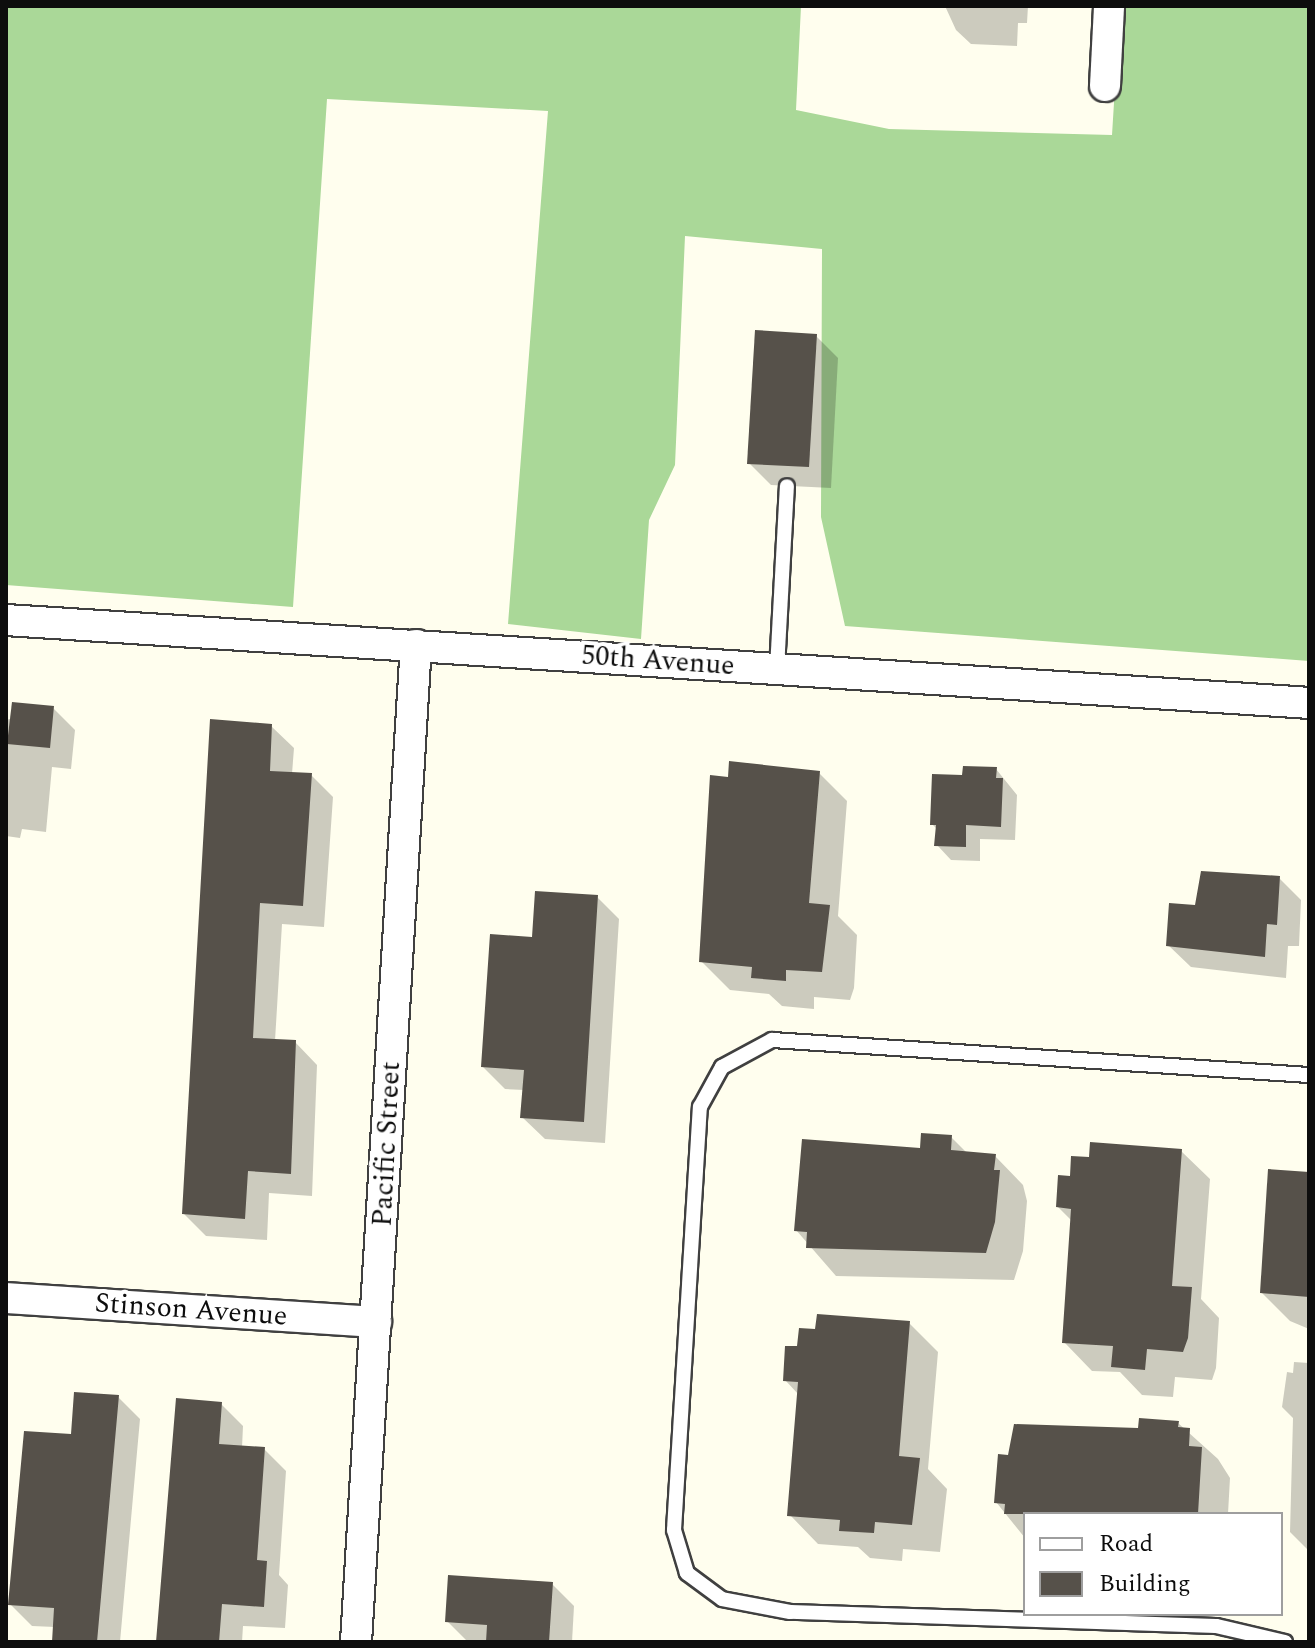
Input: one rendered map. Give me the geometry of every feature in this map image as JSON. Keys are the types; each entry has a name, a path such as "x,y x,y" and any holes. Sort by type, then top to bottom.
{"street":[{"path":"1105,86 1109,6"},
{"name":"50th Avenue","path":"6,620 1309,703"},
{"name":"Pacific Street","path":"356,1642 416,645"},
{"name":"Stinson Avenue","path":"6,1298 376,1322"}],"lane":[{"path":"777,669 787,486"},
{"path":"1285,1642 1216,1626 790,1612 722,1599 687,1573 674,1530 700,1107 722,1067 772,1040 1309,1075"}],"green space":[{"path":"6,6 801,6 796,110 889,129 1112,135 1120,6 1309,6 1309,661 845,626 821,517 822,249 685,236 675,465 649,520 641,639 508,624 548,111 327,99 293,607 6,585"}],"building":[{"path":"755,330 817,334 809,467 747,464"},
{"path":"12,702 54,706 50,748 7,744"},
{"path":"210,719 272,724 270,771 312,773 303,906 260,903 253,1038 296,1040 291,1174 248,1171 245,1219 182,1214"},
{"path":"729,761 820,771 809,903 830,905 822,972 786,970 786,981 751,978 752,967 699,962 710,775 728,777"},
{"path":"963,766 997,767 996,778 1003,778 1001,827 966,825 966,847 934,846 936,825 930,825 932,774 962,775"},
{"path":"1201,871 1280,876 1277,925 1267,924 1265,957 1166,946 1169,903 1195,905"},
{"path":"535,891 598,895 584,1122 520,1118 524,1070 481,1067 490,934 532,937"},
{"path":"921,1133 952,1135 951,1150 996,1154 994,1170 1000,1170 995,1222 986,1253 806,1248 807,1232 794,1231 802,1139 920,1148"},
{"path":"1090,1142 1182,1149 1172,1286 1192,1287 1188,1338 1183,1352 1147,1349 1145,1370 1111,1367 1113,1346 1062,1343 1071,1209 1056,1207 1058,1175 1070,1176 1071,1156 1089,1157"},
{"path":"1268,1169 1309,1172 1309,1297 1260,1293"},
{"path":"817,1314 910,1321 899,1456 920,1458 912,1525 875,1522 874,1533 839,1531 840,1520 787,1516 798,1382 783,1381 785,1346 797,1346 799,1328 815,1329"},
{"path":"74,1392 119,1395 97,1642 52,1642 54,1608 8,1605 24,1431 71,1434"},
{"path":"176,1398 222,1402 219,1444 265,1447 257,1560 267,1561 264,1607 222,1604 219,1642 156,1642"},
{"path":"1139,1418 1179,1421 1178,1427 1190,1428 1189,1446 1202,1447 1198,1512 1004,1514 1005,1504 994,1503 998,1454 1008,1455 1014,1424 1138,1428"},
{"path":"448,1575 553,1582 549,1642 486,1642 487,1625 445,1622"}]}
